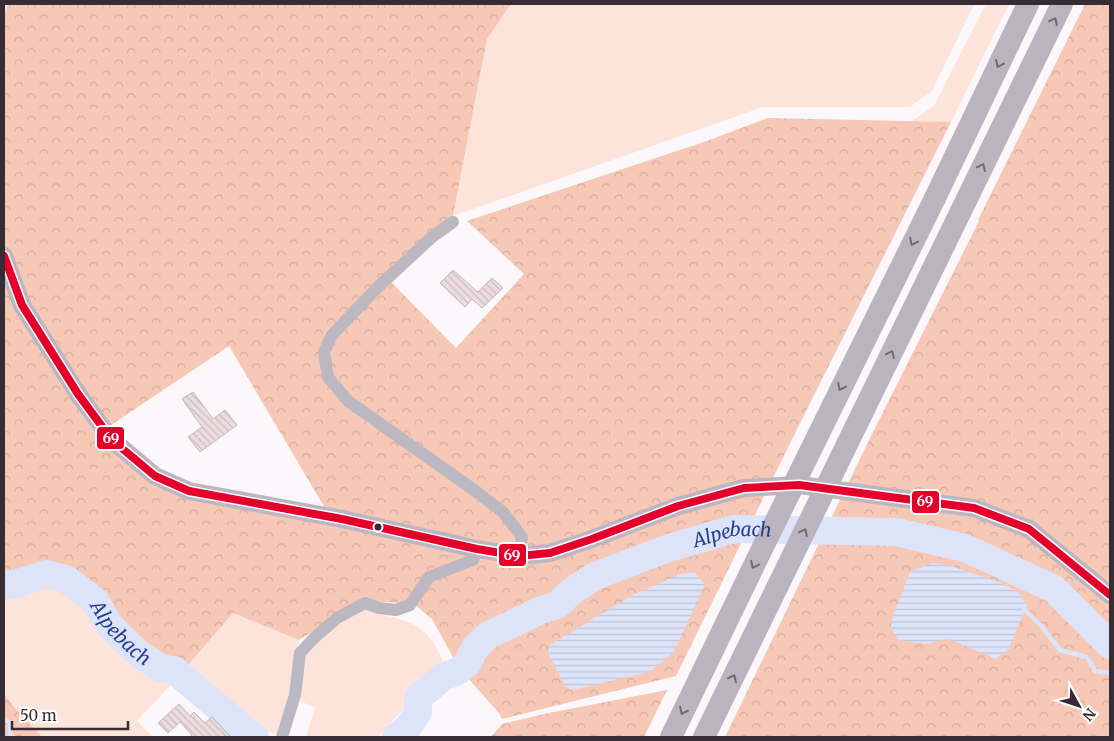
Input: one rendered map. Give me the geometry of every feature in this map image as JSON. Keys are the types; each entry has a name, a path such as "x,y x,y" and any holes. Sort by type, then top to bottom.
{"highway":[{"path":"670,737 935,198 1028,4"},
{"path":"704,737 1062,4"}],"main road":[{"path":"4,256 22,305 78,394 112,440 155,476 189,491 342,519 477,549 519,556 550,552 592,540 678,506 744,488 799,485 974,508 1029,529 1110,595"}],"street":[{"path":"453,222 432,237 332,335 324,352 328,377 348,401 503,512 522,537 519,556"},
{"path":"284,733 295,695 300,653 314,638 337,618 365,603 379,608 396,610 410,605 430,578 473,560 477,549"}],"shaded area":[{"path":"511,4 974,4 932,91 910,107 763,107 453,216 487,39"},
{"path":"986,4 1009,4 951,122 912,121 934,106"},
{"path":"70,588 176,679 137,721 153,737 40,737 4,694 4,589"},
{"path":"365,606 380,612 380,615 400,619 419,628 431,640 443,661 378,737 306,737 315,708 298,700 302,654 315,640"},
{"path":"233,613 299,640 281,735 250,728 187,666"}],"green space":[{"path":"4,4 511,4 487,39 453,216 386,277 456,348 524,274 467,221 704,142 768,118 951,122 676,676 502,719 499,713 459,668 432,619 414,604 431,581 479,559 532,564 534,549 469,558 429,575 407,603 361,601 299,640 233,613 176,679 70,588 4,589","holes":["229,346 325,508 192,486 159,472 119,436 111,425"]},
{"path":"1085,4 1110,4 1110,737 725,737 872,434"},
{"path":"667,690 644,737 491,737 502,724"},
{"path":"4,694 14,707 42,737 4,737"}],"water":[{"path":"932,563 948,565 1002,583 1019,593 1027,605 1009,648 996,659 949,639 926,644 899,640 891,628 893,615 910,572"},
{"path":"695,572 705,585 673,653 649,672 572,690 565,686 548,653 550,645 631,596 680,574"}],"building":[{"path":"453,270 478,292 492,278 503,288 482,308 472,299 465,307 440,283"},
{"path":"193,392 213,419 225,410 237,425 200,452 188,437 202,427 182,399"},
{"path":"179,704 190,716 194,712 205,723 212,717 231,737 190,737 192,735 180,722 168,733 158,723"}],"waterway":[{"path":"4,10 6,4"},
{"name":"Alpebach","path":"396,737 407,729 418,712 418,698 443,677 458,671 467,664 475,648 487,636 541,610 557,605 572,591 595,576 669,548 734,529 896,532 965,548 1054,589 1110,645"},
{"name":"Alpebach","path":"4,586 46,574 66,579 95,601 110,626 140,655 161,668 174,670 255,737"},
{"path":"1025,610 1043,628 1060,650 1086,657 1095,671 1110,673"},
{"path":"4,719 10,723 10,735 12,737"}],"transit line":[{"name":"69","path":"4,256 22,305 78,394 112,440 155,476 189,491 342,519 477,549 519,556 550,553 678,506 744,488 799,485 974,508 1029,529 1110,595"}]}
